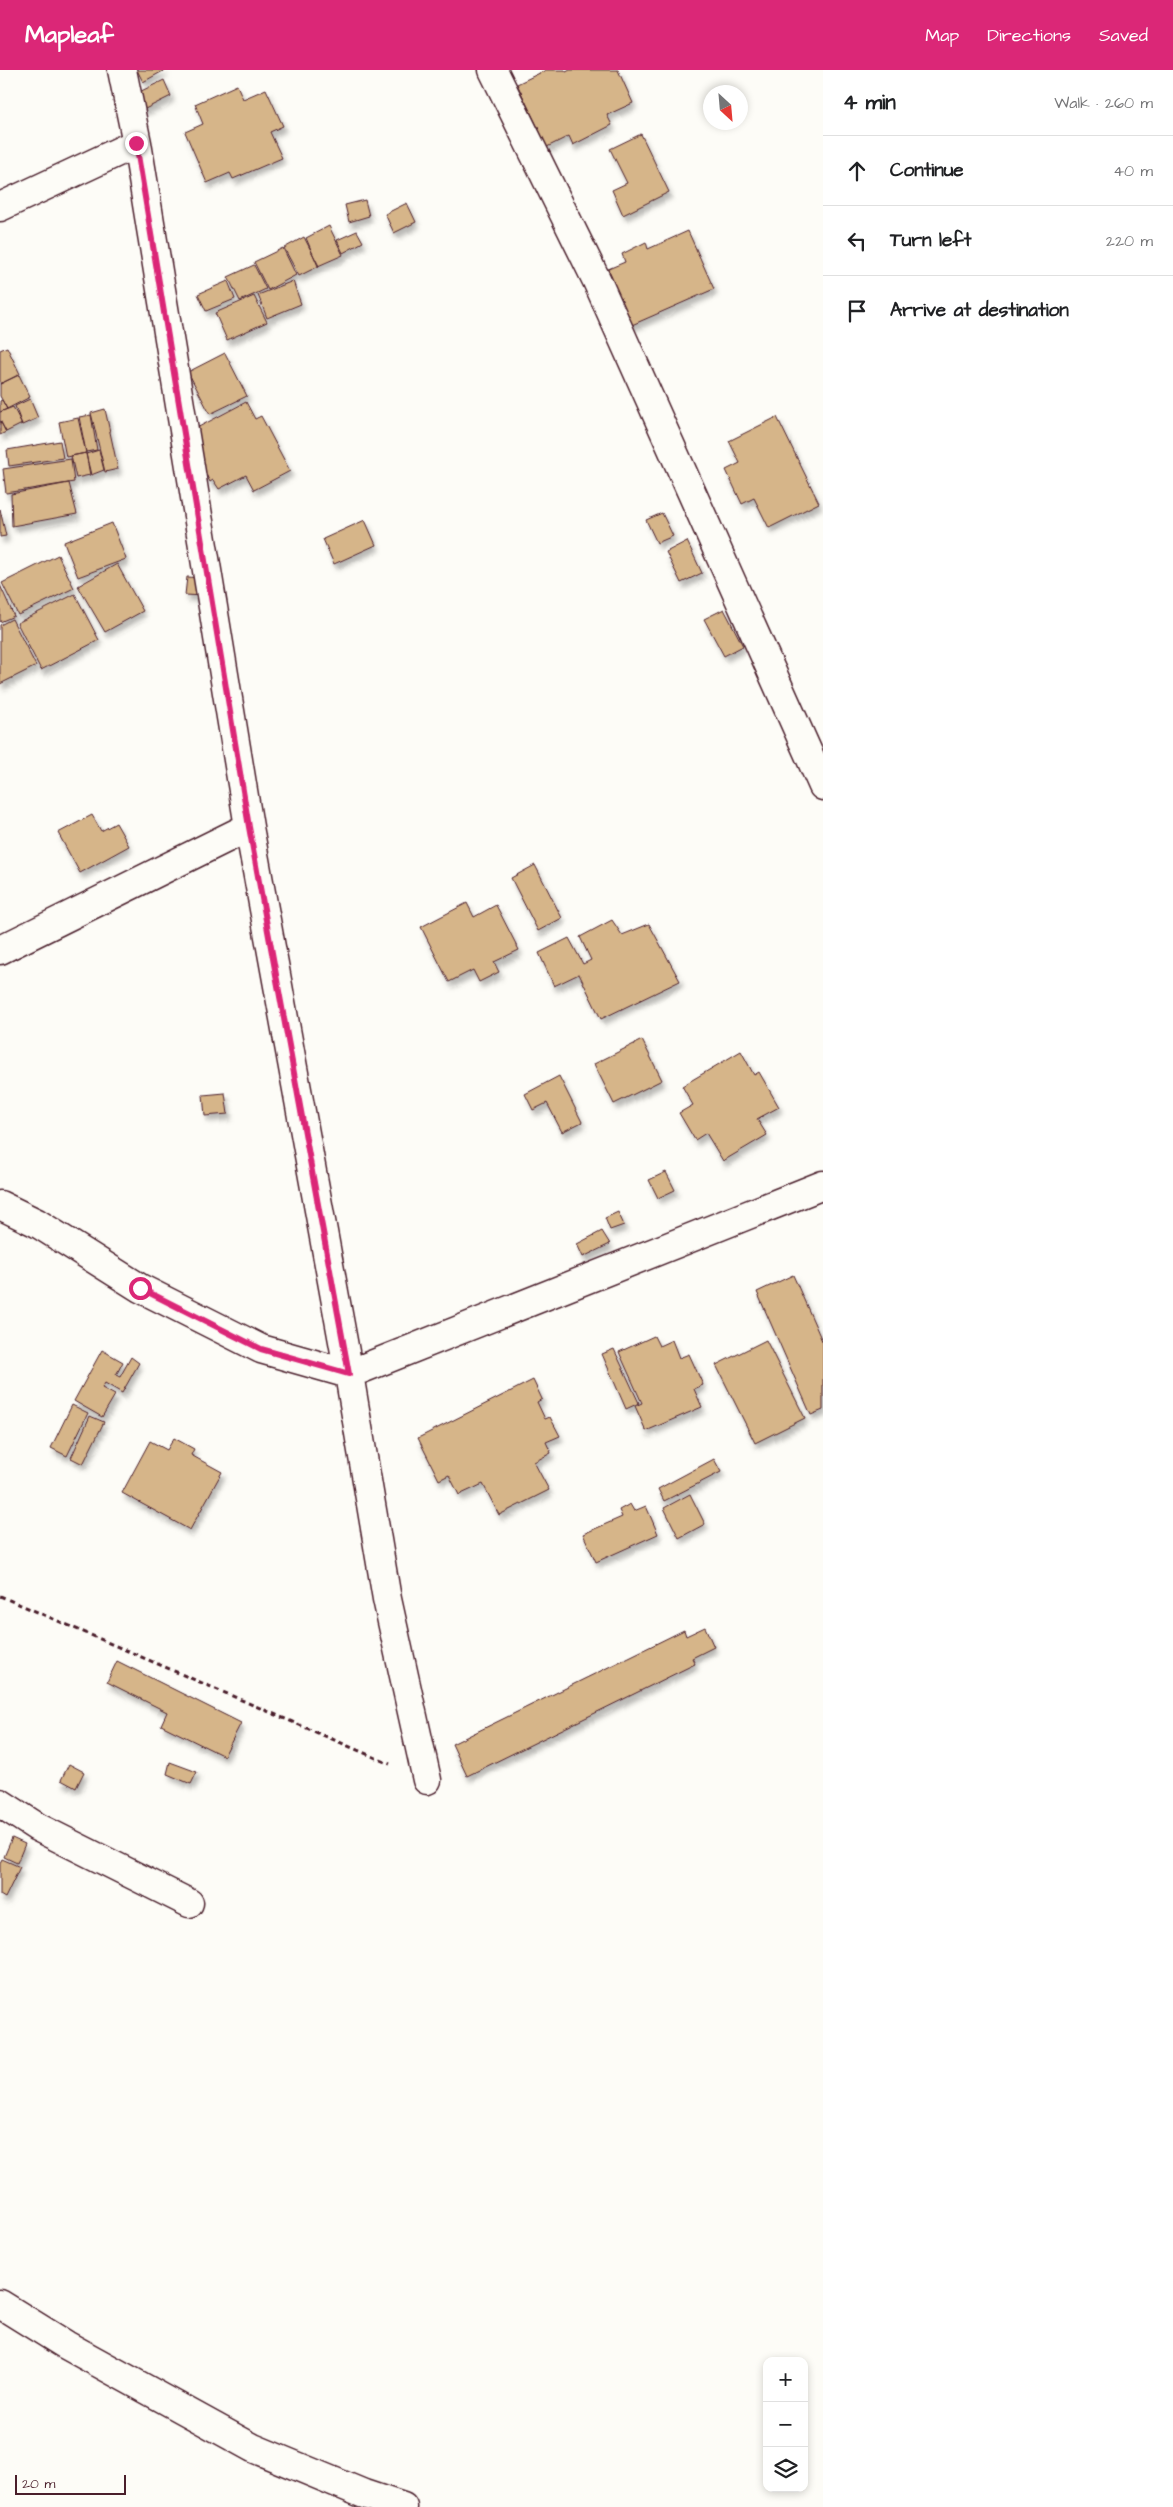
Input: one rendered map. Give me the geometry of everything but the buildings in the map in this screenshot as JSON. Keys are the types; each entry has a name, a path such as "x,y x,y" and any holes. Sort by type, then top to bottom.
{"street":[{"path":"122,70 136,143 249,827 349,1374 386,1599 427,1780"},
{"path":"493,70 597,281 823,786"},
{"path":"0,207 136,143"},
{"path":"0,950 249,827"},
{"path":"0,1205 37,1223 140,1288 261,1349 349,1374 823,1185"},
{"path":"0,1803 37,1827 189,1903"},
{"path":"0,2304 66,2345 253,2448 364,2494 403,2507"}],"path":[{"path":"0,1596 427,1780"}],"route":[{"path":"136,143 249,827 349,1374 261,1349 140,1288"}]}
